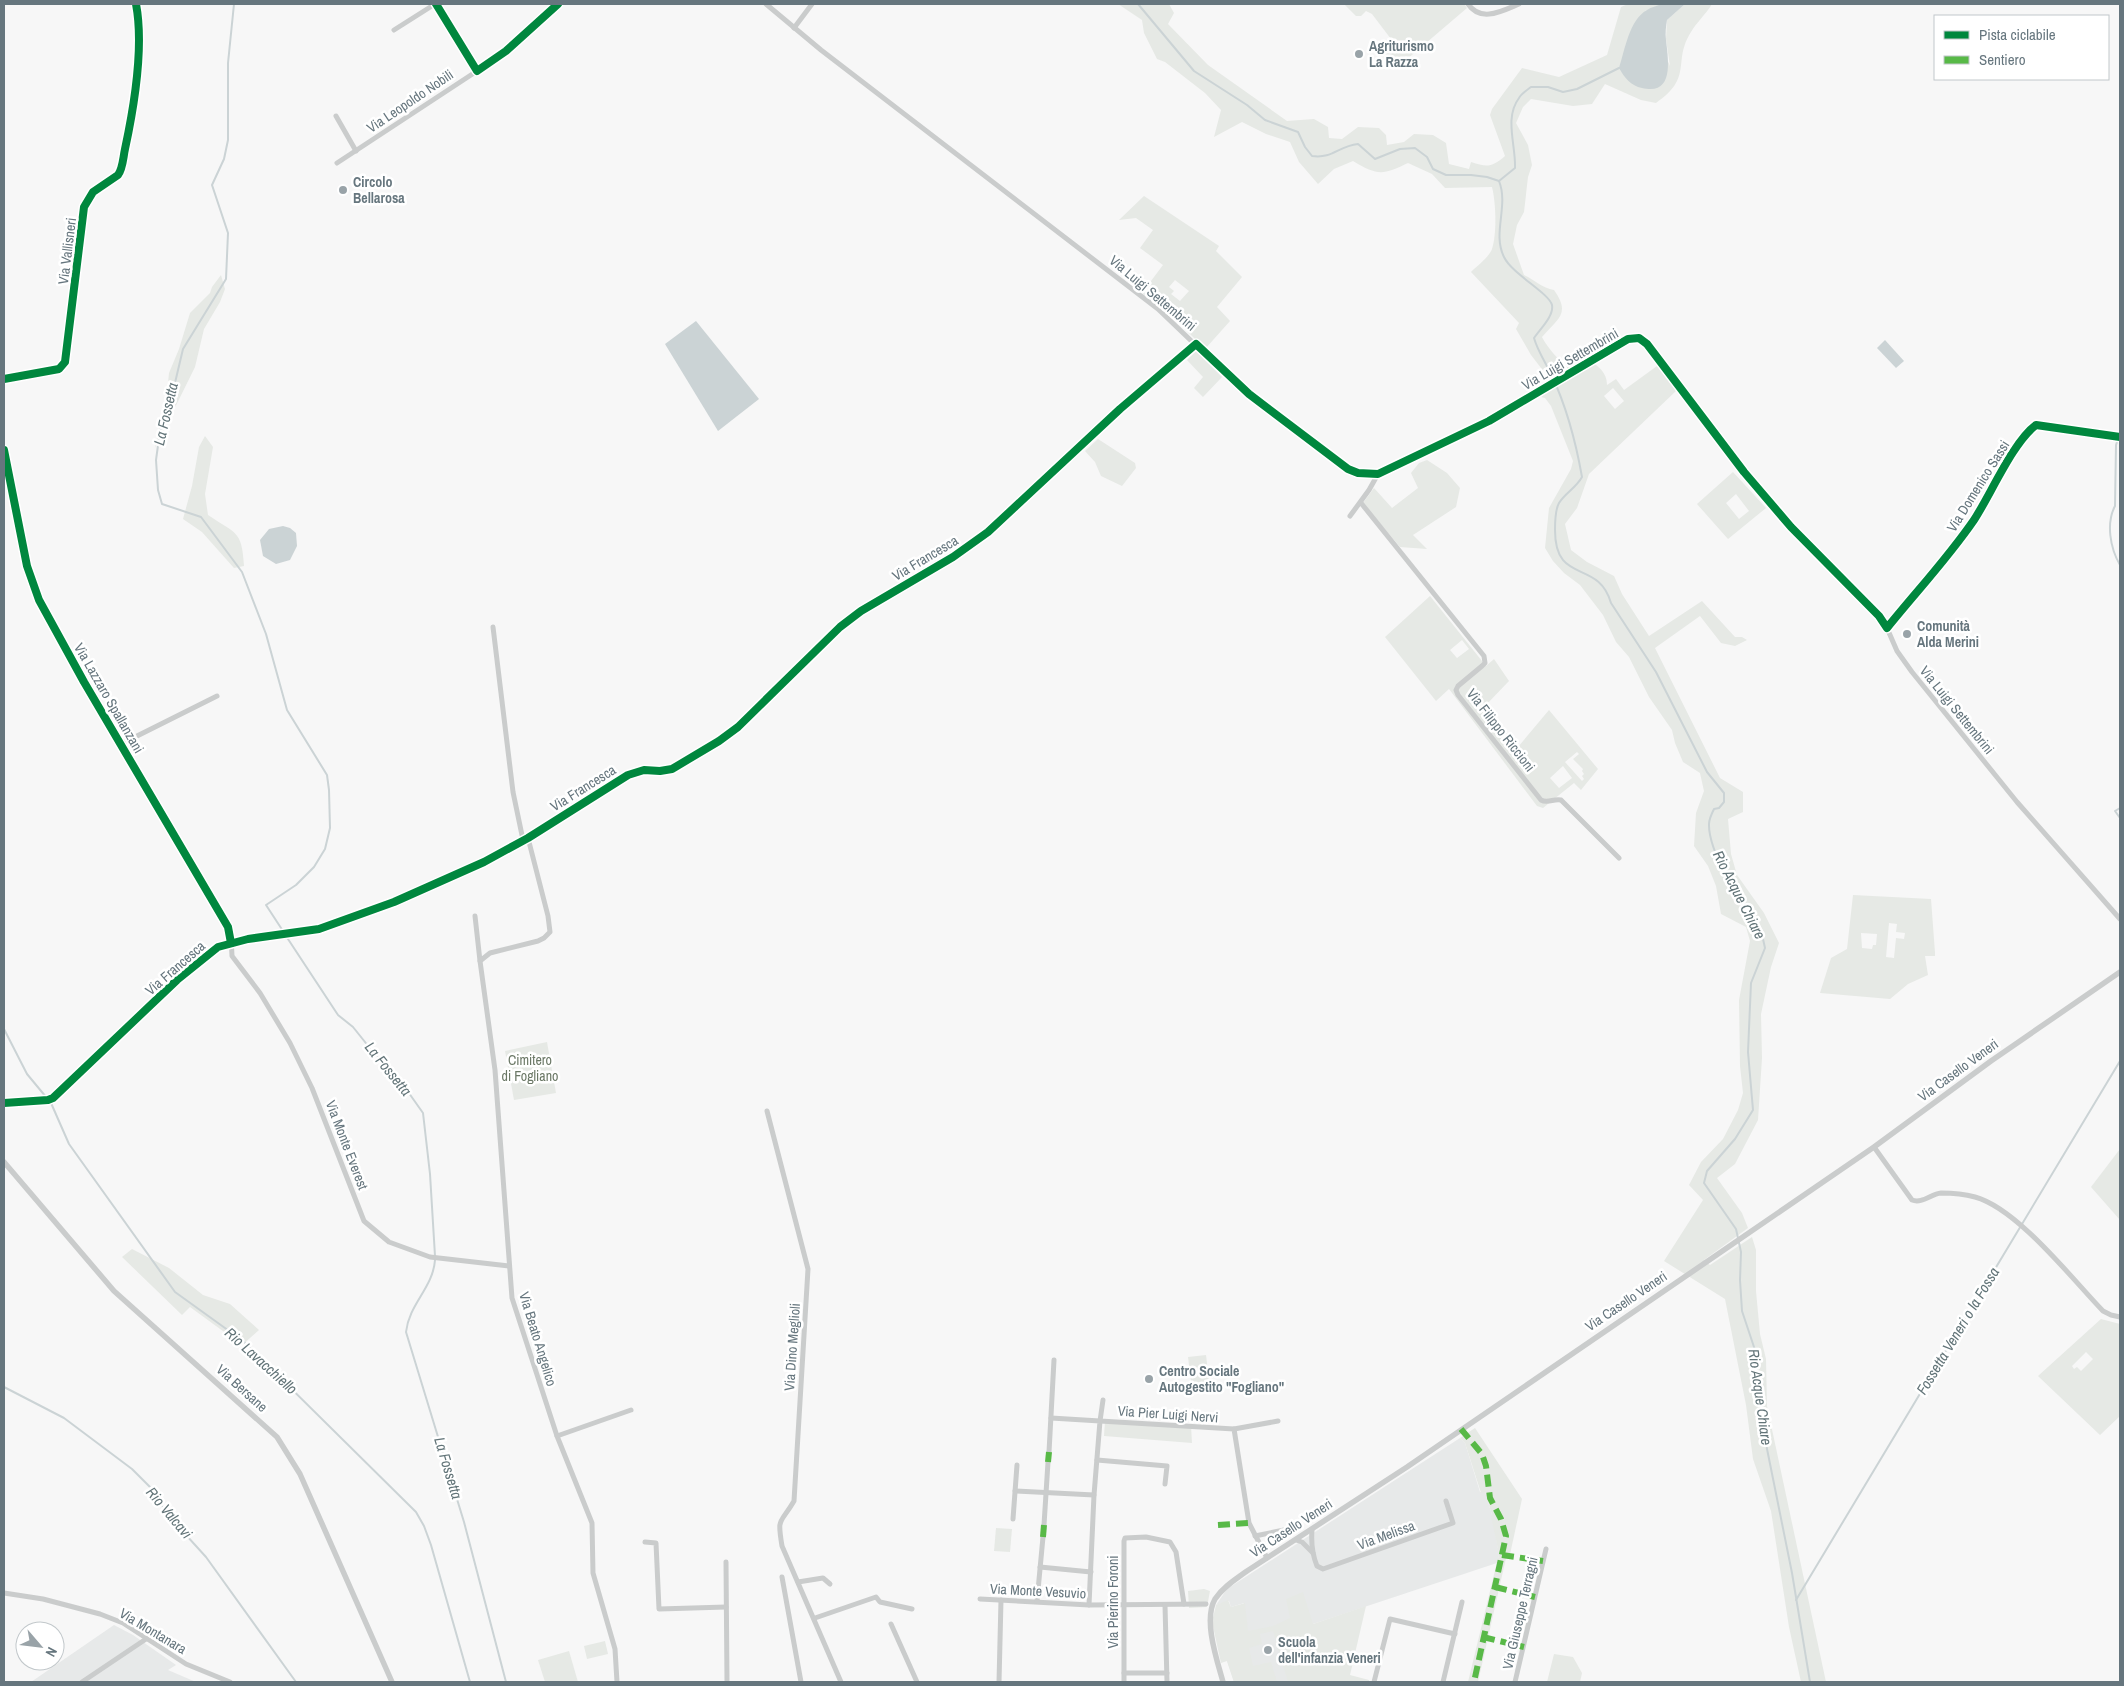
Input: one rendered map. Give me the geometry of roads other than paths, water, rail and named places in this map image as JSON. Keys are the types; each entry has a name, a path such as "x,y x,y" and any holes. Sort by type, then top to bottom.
{"street":[{"name":"Via Vallisneri","path":"4,379 58,369 65,362 84,207 93,192 118,175 126,142 138,56 139,18 136,4"},
{"path":"394,30 435,4 476,71"},
{"name":"Via Leopoldo Nobili","path":"337,163 506,51 558,4"},
{"name":"Via Luigi Settembrini","path":"766,4 794,28 1158,309 1249,394 1348,469 1358,473 1378,474 1489,420 1628,340 1639,338 1750,479 1791,527 1875,612 1887,628 1897,651 1912,672 2017,802 2120,919"},
{"path":"794,28 812,4"},
{"path":"1468,4 1474,11 1485,15 1493,14 1519,4"},
{"name":"Via Leopoldo Nobili","path":"336,116 356,151"},
{"name":"Via Francesca","path":"4,1103 49,1100 199,961 218,948 231,943 319,929 357,916 441,882 484,862 525,839 628,775 644,770 660,771 672,769 719,742 738,727 840,627 861,611 954,558 988,532 1120,409 1196,344"},
{"name":"Via Domenico Sassi","path":"1887,628 1959,541 1981,509 2017,448 2032,428 2036,425 2120,437"},
{"name":"Via Lazzaro Spallanzani","path":"4,450 27,566 39,600 228,927 231,943"},
{"path":"1350,516 1378,474"},
{"name":"Via Filippo Riccioni","path":"1360,503 1484,656 1482,666 1458,686 1456,690 1458,695 1541,800 1545,802 1561,800 1619,858"},
{"path":"480,961 490,953 538,941 550,932 548,916 513,792 493,628"},
{"path":"121,744 217,696"},
{"name":"Via Beato Angelico","path":"475,916 496,1070 513,1303 557,1436 592,1523 593,1574 615,1649 617,1682"},
{"name":"Via Monte Everest","path":"231,943 232,956 265,1002 290,1043 312,1088 364,1221 389,1242 430,1257 510,1266"},
{"name":"Via Casello Veneri","path":"1223,1682 1210,1622 1213,1605 1225,1588 1874,1147 1991,1061 2120,972"},
{"name":"Via Dino Meglioli","path":"767,1110 805,1250 808,1269 794,1501 782,1516 779,1526 782,1546 842,1682"},
{"path":"1874,1147 1912,1200 1920,1201 1938,1194 1960,1194 1977,1198 1996,1207 2018,1224 2048,1252 2103,1311 2120,1317"},
{"name":"Via Bersane","path":"4,1162 114,1291 254,1415 285,1447 304,1482 392,1682"},
{"path":"1048,1452 1054,1360"},
{"path":"1089,1605 1094,1495 1103,1400"},
{"path":"557,1436 631,1410"},
{"name":"Via Pier Luigi Nervi","path":"1051,1418 1234,1429 1278,1421"},
{"name":"Via Pier Luigi Nervi","path":"1234,1429 1249,1523 1267,1558"},
{"path":"1097,1460 1167,1466 1165,1484"},
{"path":"1044,1526 1048,1462"},
{"path":"1013,1519 1017,1464"},
{"path":"1015,1491 1094,1495"},
{"name":"Via Melissa","path":"1296,1540 1302,1542 1313,1554 1317,1566 1324,1569 1452,1523 1446,1501"},
{"path":"1255,1536 1294,1528"},
{"path":"1312,1530 1313,1554"},
{"path":"1037,1602 1043,1537"},
{"name":"Via Pierino Foroni","path":"1124,1682 1125,1538 1146,1537 1170,1542 1176,1552 1184,1604"},
{"path":"645,1542 656,1543 659,1610 726,1607"},
{"name":"Via Giuseppe Terragni","path":"1515,1682 1546,1549"},
{"path":"726,1562 728,1682"},
{"path":"1040,1568 1091,1572"},
{"path":"782,1577 801,1682"},
{"path":"798,1582 823,1578 830,1584"},
{"name":"Via Montanara","path":"4,1593 43,1599 100,1614 122,1623 186,1664 230,1682"},
{"path":"815,1618 876,1597 880,1602 912,1608"},
{"name":"Via Monte Vesuvio","path":"980,1599 1089,1605 1206,1604"},
{"path":"999,1682 1001,1600"},
{"path":"1443,1682 1462,1602"},
{"path":"1165,1605 1167,1682"},
{"path":"1374,1682 1390,1619 1455,1634"},
{"path":"891,1624 917,1682"},
{"path":"82,1682 146,1639"},
{"path":"1124,1673 1167,1673"}],"waterway":[{"name":"La Fossetta","path":"234,4 228,63 228,140 224,159 212,185 228,233 226,279 183,349 174,387 160,431 156,460 158,490 162,504 201,517 242,572 266,634 287,710 327,775 330,828 325,849 314,867 296,885 266,905 283,931"},
{"path":"1138,4 1194,71 1247,105 1265,120 1298,132 1305,147 1312,156 1325,156 1345,147 1358,144 1375,159 1400,149 1415,148 1427,157 1433,169 1446,175 1471,175 1499,181"},
{"path":"1499,181 1515,168 1511,123 1515,106 1523,94 1531,87 1548,87 1563,92 1577,89 1619,68"},
{"name":"Rio Acque Chiare","path":"1499,181 1502,190 1500,239 1504,257 1514,270 1544,295 1552,305 1549,318 1534,338 1567,413 1582,477 1561,499 1558,506 1555,523 1557,547 1562,559 1569,566 1597,580 1605,589 1611,603 1656,672 1707,772 1724,793 1724,802 1719,808 1714,809 1710,818 1710,836 1721,867 1763,939 1765,948 1751,983 1748,1052 1753,1110 1735,1139 1707,1171 1704,1183 1736,1229 1741,1252 1742,1311 1755,1350 1764,1434 1792,1573 1810,1682"},
{"name":"Fossetta Veneri o la Fossa","path":"2120,433 2116,445 2115,506 2110,528 2114,551 2120,565"},
{"name":"Fossetta Veneri o la Fossa","path":"2120,808 2115,811 2120,818"},
{"name":"La Fossetta","path":"286,936 338,1015 353,1027 373,1052 399,1079 423,1113 430,1174 435,1256"},
{"name":"Rio Lavacchiello","path":"4,1029 27,1074 51,1103 69,1144 175,1292 243,1341 416,1512 431,1545 470,1682"},
{"name":"Fossetta Veneri o la Fossa","path":"1796,1600 2120,1061"},
{"name":"La Fossetta","path":"435,1260 430,1279 412,1313 406,1332 464,1522 506,1682"},
{"name":"Rio Valcavi","path":"4,1387 64,1418 132,1469 153,1490 167,1514 206,1557 296,1682"}],"place":[{"name":"Agriturismo La Razza","path":"1359,54"},
{"name":"Circolo Bellarosa","path":"343,190"},
{"name":"Comunità Alda Merini","path":"1907,634"},
{"name":"Centro Sociale Autogestito \"Fogliano\"","path":"1149,1379"},
{"name":"Scuola dell'infanzia Veneri","path":"1268,1650"}],"park label":[{"name":"Cimitero di Fogliano","path":"530,1068"}]}
